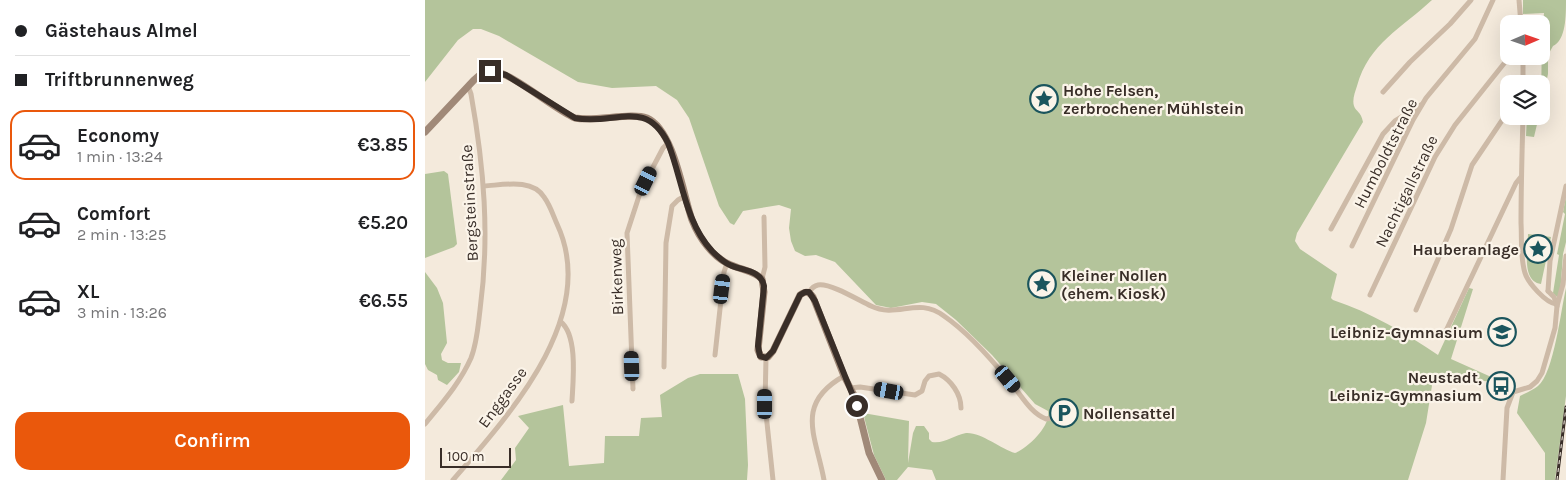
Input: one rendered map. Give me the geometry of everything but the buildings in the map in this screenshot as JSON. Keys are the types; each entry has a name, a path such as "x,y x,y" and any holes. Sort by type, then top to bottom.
{"street":[{"path":"1383,92 1409,62 1450,24 1471,0"},
{"name":"Humboldtstraße","path":"1352,246 1409,127 1422,105 1475,39 1493,0"},
{"path":"1519,0 1520,15"},
{"name":"Nachtigallstraße","path":"1370,295 1435,157 1455,125 1503,65"},
{"path":"425,132 483,73 490,71 500,73 575,118 588,120 637,116 646,118 660,129 668,143 693,220 701,237 712,251 727,263 756,274 762,279"},
{"name":"Bergsteinstraße","path":"426,419 457,384 476,344 486,258 481,152 469,88"},
{"path":"1331,229 1383,134 1395,121 1410,110 1422,105"},
{"path":"1416,310 1451,229 1472,165 1500,123"},
{"path":"1523,125 1520,178 1523,265 1527,279 1550,304 1557,305"},
{"name":"Birkenweg","path":"633,389 627,233 641,190 663,148 668,143"},
{"path":"1444,335 1520,178"},
{"name":"Enggasse","path":"453,480 529,384 561,322 568,288 568,258 563,235 544,196 539,190 530,185 484,186"},
{"path":"1543,296 1547,291 1550,261 1566,186"},
{"path":"664,367 666,243 672,206 685,196"},
{"path":"765,217 765,267 762,279 764,292 758,350 760,356 766,358"},
{"path":"1503,480 1506,422 1510,398 1513,392 1526,389 1534,384 1542,373 1555,328 1557,305 1563,290 1566,256"},
{"path":"715,355 724,272 727,263"},
{"path":"766,358 778,343 800,295 809,292 814,286 822,286 836,290 881,310 924,306 939,312 951,321 1008,379 1035,412 1046,419 1065,414"},
{"path":"1547,291 1554,297 1557,305"},
{"path":"809,292 815,301 857,406 869,453 882,480"},
{"path":"561,322 568,329 571,342 572,401"},
{"path":"766,358 765,404 773,480"},
{"path":"850,388 860,386 915,395 922,391 925,381 929,376 939,374 957,392 961,408"},
{"path":"824,480 813,433 813,412 823,390 844,376"}],"green space":[{"path":"425,0 1432,0 1378,47 1362,71 1353,104 1363,122 1297,233 1295,241 1300,249 1337,274 1331,298 1333,300 1387,324 1438,355 1469,288 1473,289 1451,359 1498,380 1497,383 1434,373 1426,423 1408,480 936,480 932,470 908,467 897,480 886,480 874,455 863,413 909,421 908,463 916,426 924,426 932,442 941,442 962,434 972,433 1015,453 1032,441 1042,430 1048,417 1048,411 1035,404 992,355 956,320 936,304 922,302 891,308 876,305 835,262 816,255 805,256 795,251 789,228 791,209 779,205 743,211 734,225 730,223 719,206 689,118 677,100 656,86 612,88 578,82 499,36 481,29 473,29 458,40 425,82"},
{"path":"1523,0 1566,0 1563,33 1561,39 1550,51 1550,15 1544,15 1544,13 1523,14"},
{"path":"1542,65 1548,65 1548,75 1541,75"},
{"path":"1527,125 1537,125 1534,137 1526,136"},
{"path":"444,171 448,174 457,244 454,247 425,258 425,174"},
{"path":"1566,196 1566,242 1563,254 1560,296 1557,297 1553,293"},
{"name":"Hauberanlage","path":"1528,234 1551,237 1541,284 1535,282 1528,271"},
{"path":"425,272 437,288 443,303 447,343 441,354 442,360 448,363 461,363 459,372 447,385 438,380 437,375 428,370 425,364"},
{"path":"1566,288 1566,396 1555,480 1545,480 1545,453 1517,413 1520,396 1538,386 1544,379 1553,355"},
{"path":"700,374 738,374 745,399 747,480 501,480 516,460 515,448 529,428 518,416 563,405 569,466 604,463 605,436 639,436 641,418 662,417 660,395 688,378"}],"railway":[{"path":"1557,480 1566,407"}],"place":[{"name":"Hohe Felsen, zerbrochener Mühlstein","path":"1044,99"},
{"name":"Hauberanlage","path":"1538,249"},
{"name":"Kleiner Nollen (ehem. Kiosk)","path":"1042,284"},
{"name":"Leibniz-Gymnasium","path":"1502,332"},
{"name":"Neustadt, Leibniz-Gymnasium","path":"1501,386"},
{"name":"Nollensattel","path":"1064,413"}],"route":[{"path":"490,71 506,75 569,116 581,120 641,116 655,124 668,143 693,220 701,237 712,251 731,266 756,274 762,279 764,286 758,346 760,356 766,358 770,356 782,335 800,295 803,292 809,292 815,301 857,406"}]}
